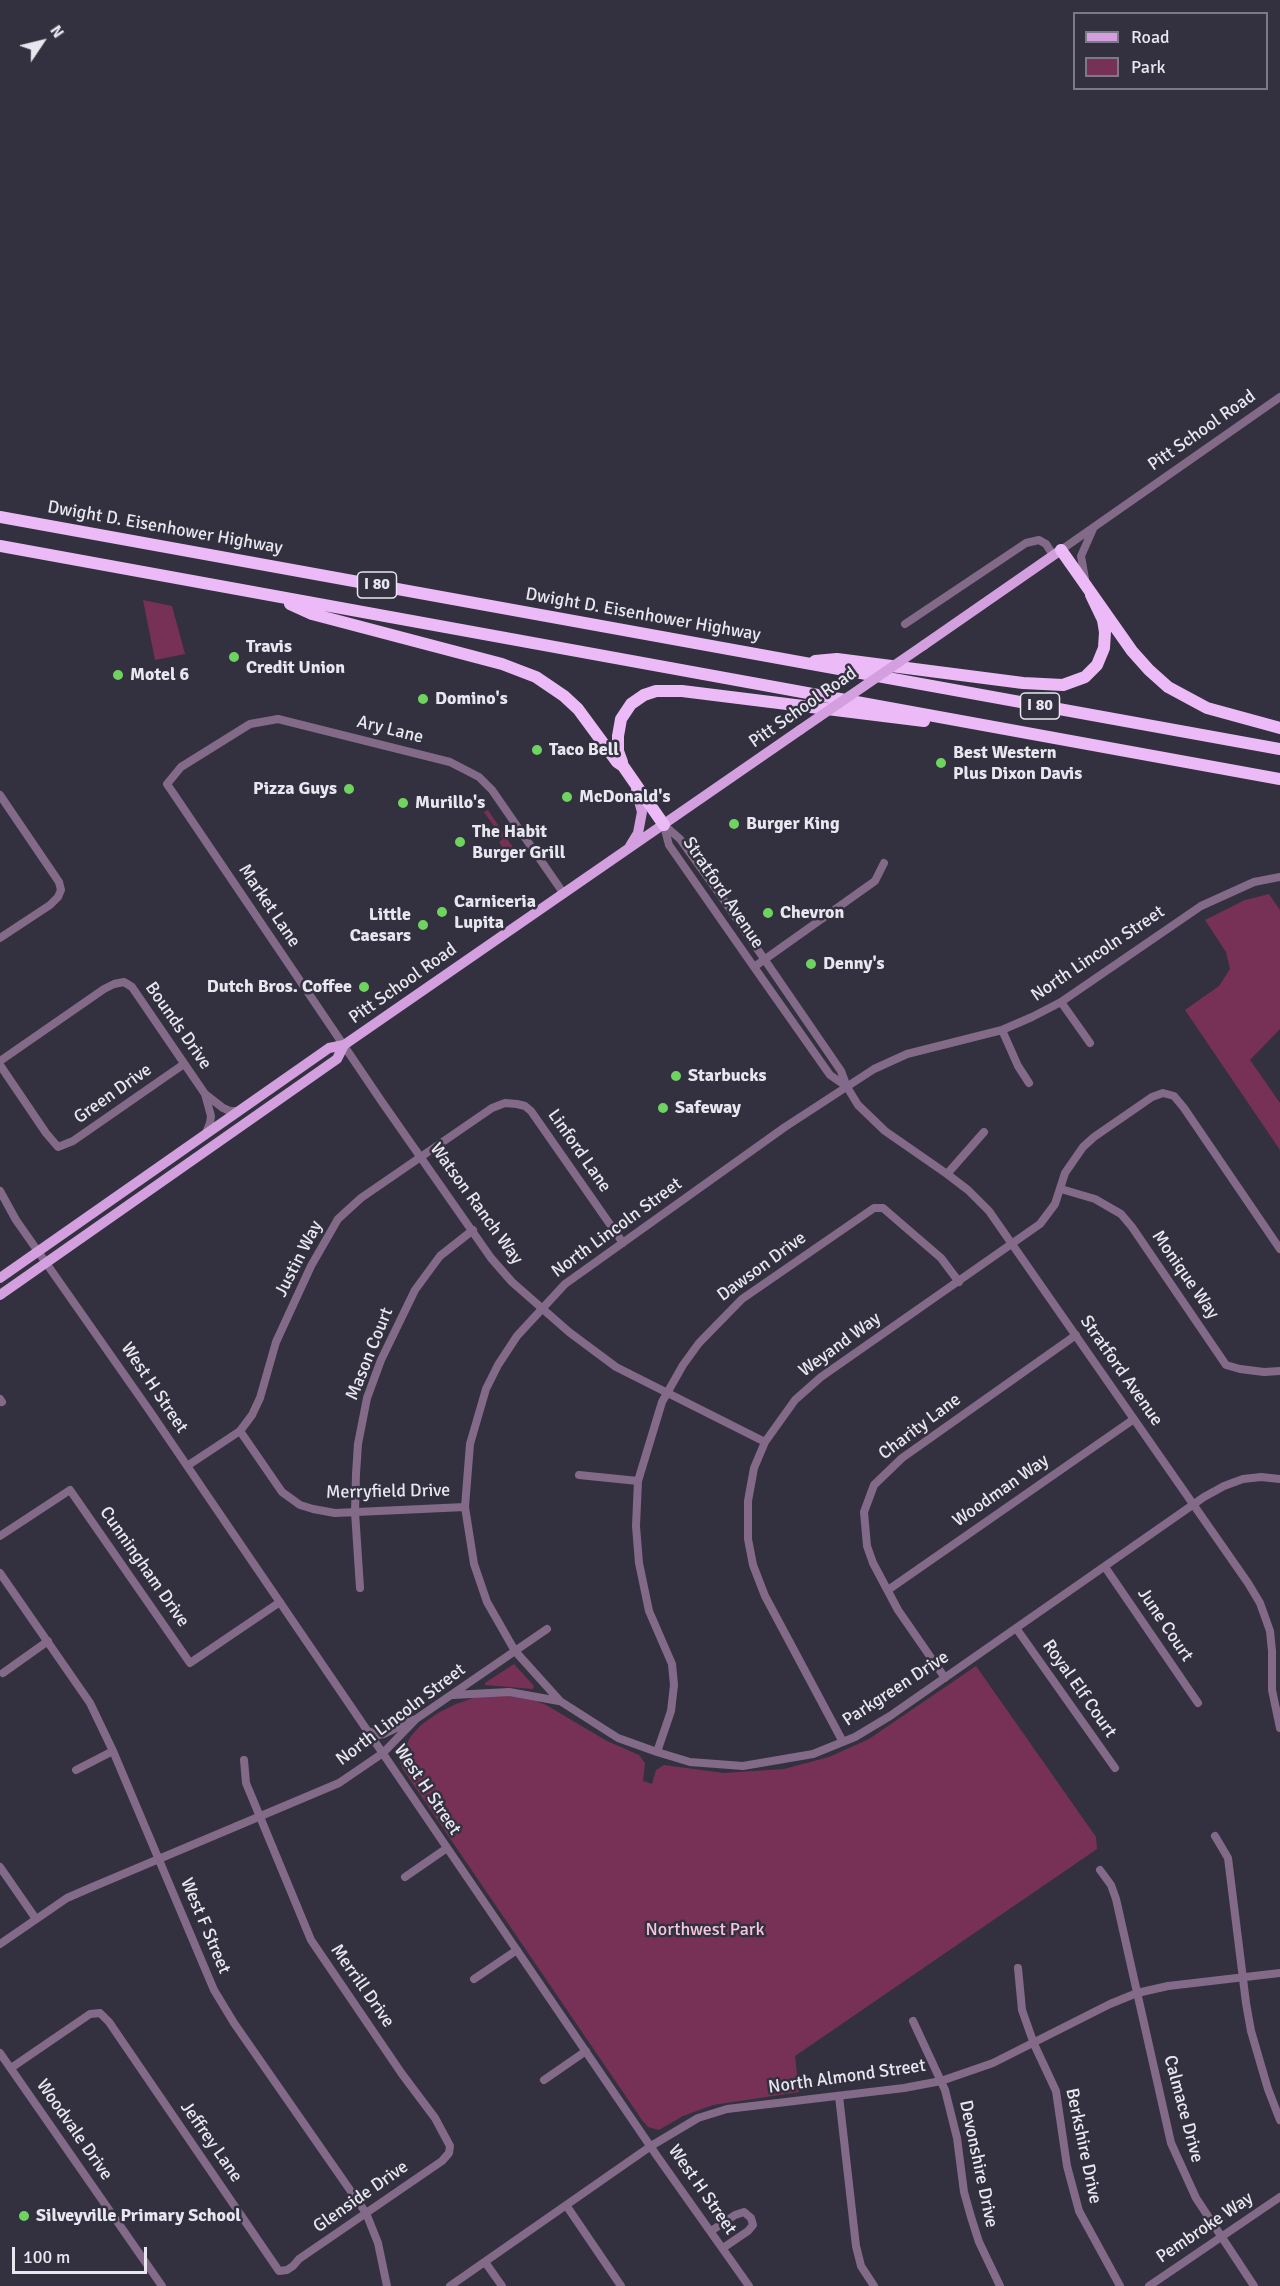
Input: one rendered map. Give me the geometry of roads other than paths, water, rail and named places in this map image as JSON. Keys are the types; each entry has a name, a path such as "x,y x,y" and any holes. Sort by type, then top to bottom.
{"highway":[{"name":"Dwight D. Eisenhower Highway","path":"0,516 1280,749"},
{"name":"I 80","path":"0,546 1280,779"},
{"path":"1057,553 1090,593 1132,651 1168,687 1207,708 1280,728"},
{"path":"799,662 837,659 1023,683 1063,685 1085,676 1098,665 1104,648 1103,620 1090,593"},
{"path":"272,596 312,614 502,664 536,677 564,696 578,709 664,825"},
{"path":"622,766 618,751 621,719 632,704 644,695 666,690 900,720 986,726"}],"main road":[{"name":"Pitt School Road","path":"0,1278 329,1048 344,1045 1057,553"},
{"path":"624,853 638,833 642,812 631,779"},
{"name":"Pitt School Road","path":"0,1295 338,1059 344,1045"}],"street":[{"name":"Pitt School Road","path":"1057,553 1280,397"},
{"path":"1090,593 1081,556 1085,543 1095,526"},
{"path":"905,624 1026,543 1039,540 1057,553"},
{"name":"Ary Lane","path":"167,784 182,767 250,724 278,719 450,762 479,777 492,790 564,894"},
{"name":"Market Lane","path":"167,784 344,1045"},
{"path":"0,938 50,904 58,897 61,890 59,882 1,798"},
{"name":"Stratford Avenue","path":"664,825 680,838 764,959 841,1071 858,1105 885,1131 968,1190 988,1211 1248,1583 1264,1613 1272,1642 1272,1690 1280,1728"},
{"name":"Stratford Avenue","path":"664,825 669,845 753,967 830,1075 847,1087"},
{"path":"753,967 875,881 884,863"},
{"name":"North Lincoln Street","path":"0,1944 67,1898 329,1788 383,1753 416,1719 515,1651 495,1618 481,1585 470,1543 465,1507 470,1444 486,1389 509,1346 565,1284 785,1127 889,1061 1002,1030 1061,1002 1201,906 1254,882 1280,877"},
{"name":"Bounds Drive","path":"0,1063 104,990 114,984 124,982 132,987 205,1094 211,1116 206,1133"},
{"path":"1061,1002 1090,1043"},
{"path":"1002,1030 1018,1066 1029,1083"},
{"name":"Watson Ranch Way","path":"344,1045 472,1230 512,1282 601,1357 666,1393 765,1442"},
{"name":"Green Drive","path":"0,1063 58,1148 73,1141 184,1064"},
{"name":"Weyand Way","path":"843,1742 765,1596 753,1565 748,1539 748,1501 754,1468 765,1442 795,1400 808,1387 1041,1224 1061,1189 1065,1173 1083,1147 1152,1097 1163,1093 1174,1096 1184,1107 1280,1249"},
{"name":"Bounds Drive","path":"205,1094 230,1111 239,1111"},
{"name":"Linford Lane","path":"492,1108 505,1103 525,1106 531,1111 623,1243"},
{"name":"Justin Way","path":"187,1466 240,1431 252,1415 260,1398 276,1342 311,1266 338,1219 362,1198 492,1108"},
{"path":"947,1174 984,1132"},
{"name":"Monique Way","path":"1061,1189 1095,1199 1121,1214 1226,1365 1264,1372 1280,1371"},
{"name":"West H Street","path":"0,1191 16,1220 749,2286"},
{"name":"Dawson Drive","path":"657,1752 671,1711 674,1685 672,1664 650,1611 639,1563 636,1526 638,1481 666,1393 699,1343 742,1299 874,1208 883,1208 941,1258 959,1281"},
{"name":"Mason Court","path":"360,1588 355,1512 358,1444 367,1398 399,1320 429,1269 440,1256 472,1230"},
{"name":"Charity Lane","path":"945,1678 914,1634 873,1563 865,1530 864,1512 874,1485 902,1458 1076,1335"},
{"name":"Woodman Way","path":"888,1590 1134,1419"},
{"name":"Merryfield Drive","path":"240,1431 282,1492 293,1501 313,1509 355,1512 465,1507"},
{"path":"579,1475 638,1481"},
{"name":"Parkgreen Drive","path":"515,1651 544,1686 560,1701 618,1738 690,1762 743,1766 792,1759 813,1754 843,1742 883,1721 1193,1505 1224,1486 1243,1479 1261,1477 1280,1479"},
{"name":"Cunningham Drive","path":"0,1536 70,1490 190,1663 280,1602"},
{"name":"June Court","path":"1105,1566 1198,1702"},
{"name":"West F Street","path":"0,1573 90,1703 159,1858 214,1990 366,2213 378,2243 387,2286"},
{"name":"Royal Elf Court","path":"1016,1628 1115,1768"},
{"path":"515,1651 547,1629"},
{"path":"3,1673 48,1641"},
{"path":"452,1695 515,1692 560,1701"},
{"path":"368,1731 378,1735 384,1734 416,1719"},
{"path":"76,1770 113,1752"},
{"path":"244,1760 246,1783 259,1817"},
{"name":"Merrill Drive","path":"259,1817 311,1940 445,2134 450,2146 449,2153 442,2161"},
{"path":"1215,1836 1228,1858 1242,1977 1251,2031 1280,2121"},
{"path":"405,1877 447,1848"},
{"path":"0,1867 36,1919"},
{"name":"Calmace Drive","path":"1100,1870 1111,1885 1116,1899 1171,2143 1196,2198 1254,2286"},
{"path":"474,1979 517,1950"},
{"name":"Berkshire Drive","path":"1018,1968 1022,2010 1034,2044 1056,2091 1068,2166 1079,2211 1120,2286"},
{"name":"North Almond Street","path":"450,2286 651,2146 692,2121 728,2109 904,2088 941,2081 993,2064 1110,2004 1137,1994 1168,1986 1280,1973"},
{"name":"Jeffrey Lane","path":"11,2068 90,2014 100,2013 109,2022 279,2271 293,2266 299,2259"},
{"name":"Devonshire Drive","path":"913,2021 941,2081 957,2138 964,2192 971,2217 979,2242 1000,2286"},
{"path":"544,2080 586,2051"},
{"name":"Woodvale Drive","path":"0,2053 162,2286"},
{"path":"839,2096 856,2246 861,2266 874,2286"},
{"name":"Glenside Drive","path":"299,2259 442,2161"},
{"name":"Pembroke Way","path":"1149,2286 1280,2197"},
{"path":"566,2205 621,2286"},
{"path":"711,2232 735,2215 744,2212 752,2218 753,2225 748,2231 723,2248"},
{"path":"485,2262 502,2286"}],"place":[{"name":"Travis Credit Union","path":"234,657"},
{"name":"Motel 6","path":"118,675"},
{"name":"Domino's","path":"423,699"},
{"name":"Taco Bell","path":"537,750"},
{"name":"Best Western Plus Dixon Davis","path":"941,763"},
{"name":"Pizza Guys","path":"349,789"},
{"name":"McDonald's","path":"567,797"},
{"name":"Murillo's","path":"403,803"},
{"name":"Burger King","path":"734,824"},
{"name":"The Habit Burger Grill","path":"460,842"},
{"name":"Carniceria Lupita","path":"442,912"},
{"name":"Chevron","path":"768,913"},
{"name":"Little Caesars","path":"423,925"},
{"name":"Denny's","path":"811,964"},
{"name":"Dutch Bros. Coffee","path":"364,987"},
{"name":"Starbucks","path":"676,1076"},
{"name":"Safeway","path":"663,1108"},
{"name":"Silveyville Primary School","path":"24,2216"}],"park label":[{"name":"Northwest Park","path":"705,1930"}]}
